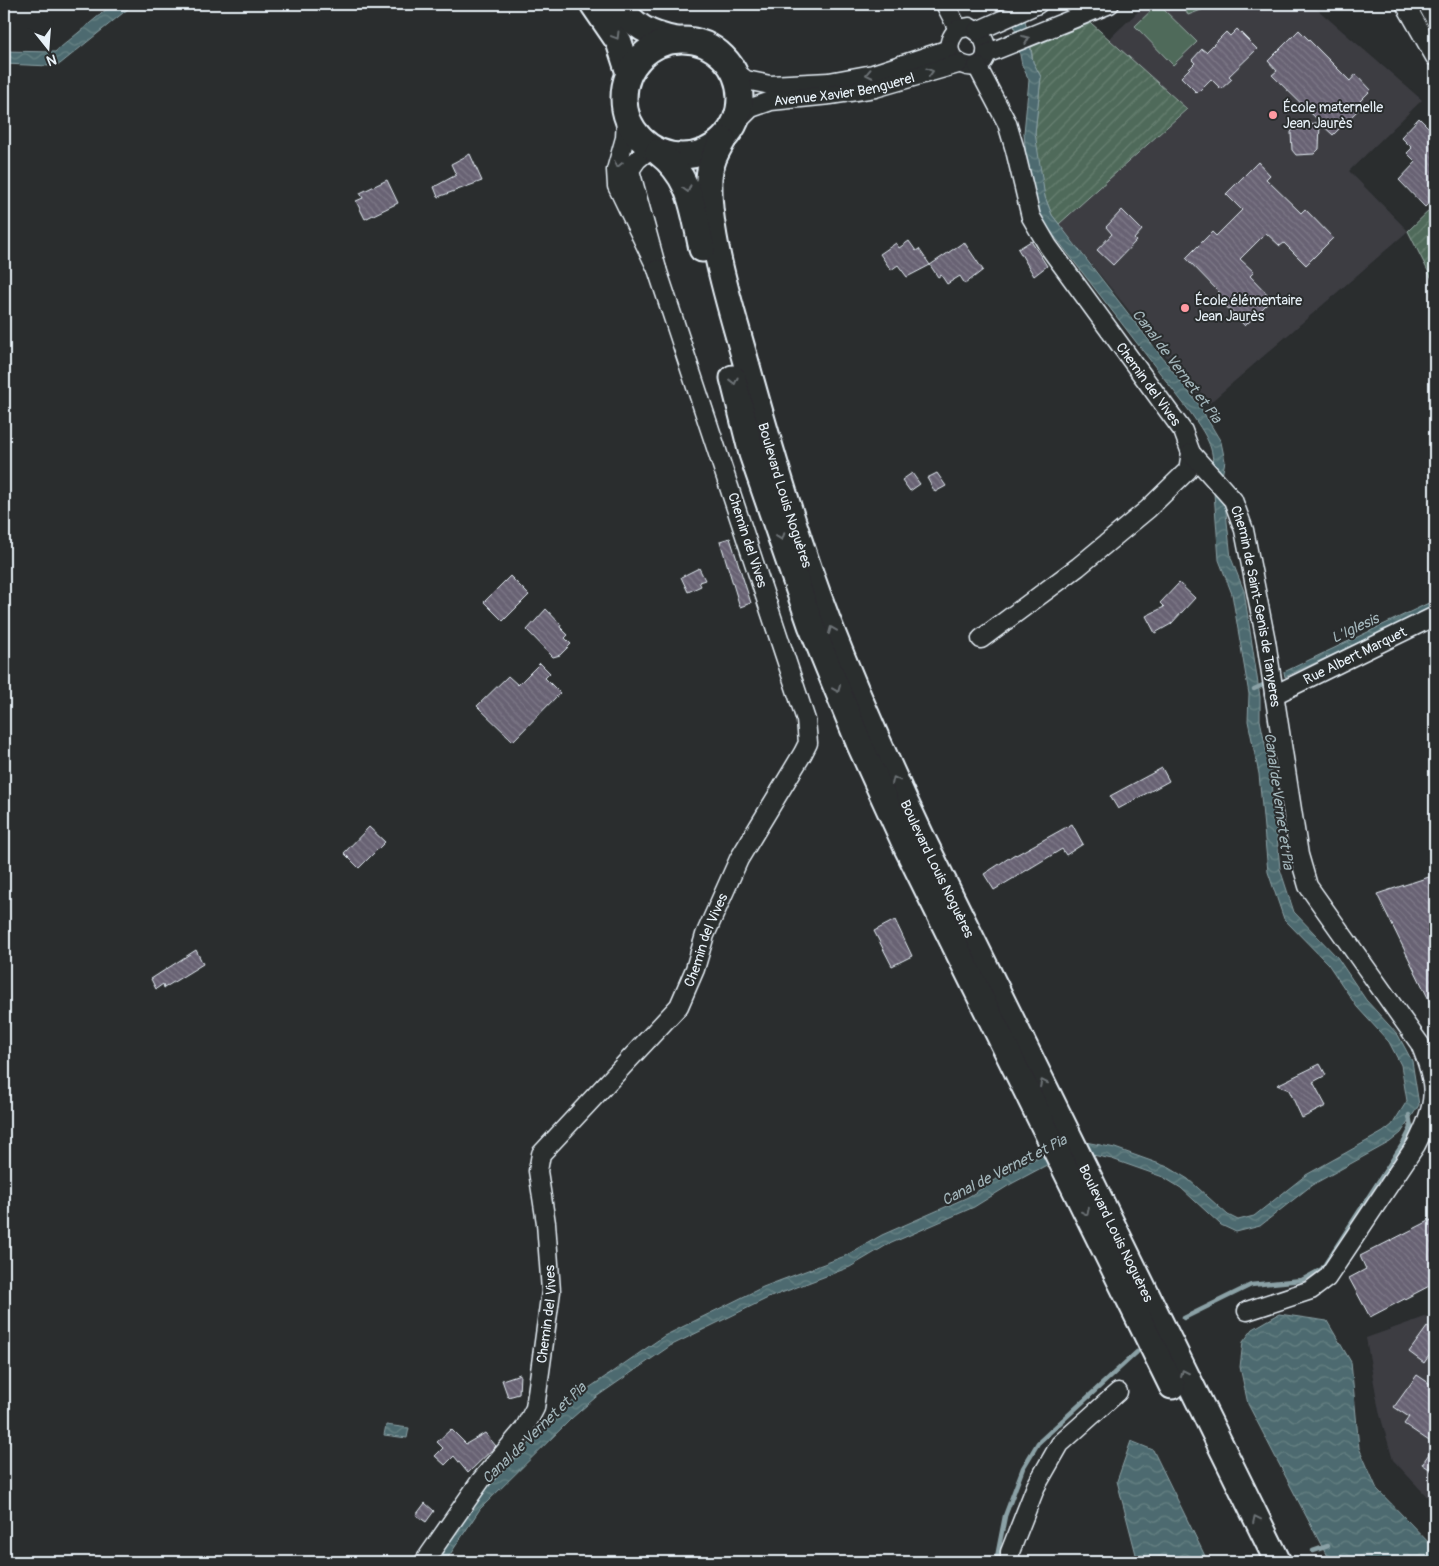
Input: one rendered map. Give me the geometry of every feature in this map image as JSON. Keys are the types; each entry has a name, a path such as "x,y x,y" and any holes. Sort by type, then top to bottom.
{"main road":[{"path":"593,4 619,42 629,73"},
{"path":"616,4 638,27 655,36 693,41 709,46 723,56 733,70 740,87 740,106 729,132 709,150 693,156 675,156 655,150 641,140 626,117 624,102 625,84 629,73 641,57 649,51 657,46 676,40"},
{"name":"Boulevard Louis Noguères","path":"729,132 714,155 709,178 710,204 720,259 770,448 828,621 876,739 1072,1165 1259,1562"},
{"name":"Boulevard Louis Noguères","path":"655,150 671,162 685,182 752,454 811,625 860,746 907,848 1056,1130"},
{"name":"Boulevard Louis Noguères","path":"1072,1165 1278,1562"}],"street":[{"path":"945,4 958,28"},
{"path":"1038,4 984,28 958,28 950,37 954,57 967,67 988,56 1110,4"},
{"path":"1405,4 1435,57"},
{"path":"1427,4 1435,19"},
{"path":"984,28 988,56"},
{"name":"Chemin del Vives","path":"988,56 1015,150 1031,217 1048,246 1183,431 1191,453"},
{"name":"Avenue Xavier Benguerel","path":"733,70 746,80 770,85 829,82 954,57"},
{"name":"Avenue Xavier Benguerel","path":"729,132 751,108 771,100 830,96 875,88 954,57"},
{"name":"Chemin del Vives","path":"626,117 625,138 616,170 617,186 657,269"},
{"name":"Chemin del Vives","path":"424,1562 482,1480 524,1429 535,1408 551,1291 546,1223 538,1171 541,1154 679,1006 696,968 705,935 739,859 794,770 808,743 806,720 700,391 657,269 630,170 637,160 655,150"},
{"path":"981,639 1078,567 1148,509 1188,470 1191,453"},
{"name":"Chemin de Saint-Genis de Tanyeres","path":"1191,453 1233,500 1244,530 1274,695 1299,854 1308,886 1420,1044 1431,1070 1434,1097 1426,1125 1416,1146 1328,1278 1311,1290 1247,1311"},
{"name":"Rue Albert Marquet","path":"1274,695 1435,616"},
{"path":"1010,1562 1010,1552 1036,1486 1060,1444 1118,1392"}],"shaded area":[{"path":"1146,4 1311,4 1422,100 1349,171 1408,231 1206,406 1059,224 1187,110 1109,39"},
{"path":"1425,1317 1435,1321 1435,1505 1393,1460 1379,1411 1366,1338"}],"green space":[{"path":"1158,4 1197,42 1173,65 1135,26"},
{"path":"1183,4 1217,4 1188,15"},
{"path":"1091,23 1187,109 1059,224 1052,215 1045,197 1037,157 1035,133 1041,77 1033,62 1031,47"},
{"path":"1435,205 1435,285 1408,231"}],"water":[{"path":"113,4 134,4 60,64 50,66 4,64 4,51 55,52"},
{"path":"1010,4 1022,4 1033,62 1041,77 1035,133 1045,197 1052,215 1199,405 1221,442 1225,461 1222,476 1231,558 1244,591 1260,697 1260,720 1271,772 1280,869 1294,912 1337,957 1366,1000 1398,1035 1412,1061 1419,1105 1401,1133 1390,1142 1312,1185 1260,1226 1236,1232 1221,1225 1181,1188 1163,1177 1112,1159 1073,1151 1011,1184 974,1207 887,1245 850,1267 768,1298 670,1346 596,1397 572,1418 480,1509 445,1562 431,1562 471,1502 564,1409 589,1388 664,1336 763,1287 845,1256 882,1235 968,1197 1005,1174 1071,1139 1115,1148 1168,1167 1188,1179 1228,1215 1238,1220 1254,1216 1306,1175 1383,1132 1392,1125 1407,1101 1401,1065 1389,1042 1357,1007 1328,964 1284,919 1268,872 1259,774 1248,721 1249,694 1232,594 1219,560 1212,452 1190,412 1042,220 1034,200 1026,158 1024,133 1029,80 1022,65"},
{"path":"1435,600 1435,606 1428,610 1285,677 1284,672"},
{"path":"1279,1314 1327,1321 1351,1362 1359,1448 1377,1489 1435,1549 1435,1562 1330,1562 1248,1404 1240,1367 1243,1342 1253,1329"},
{"path":"386,1425 409,1428 407,1438 384,1435"},
{"path":"1131,1441 1153,1450 1208,1562 1138,1562 1117,1481"}],"building":[{"path":"1237,29 1257,49 1229,76 1232,79 1221,89 1211,79 1197,93 1181,77 1195,63 1192,60 1202,49 1206,52 1226,32 1230,36"},
{"path":"1299,30 1350,81 1356,74 1371,90 1360,101 1364,104 1333,135 1320,123 1319,149 1314,154 1296,155 1292,150 1291,132 1296,127 1320,122 1272,75 1277,71 1268,61"},
{"path":"1419,118 1435,134 1435,197 1425,207 1399,180 1416,162 1407,153 1412,148 1401,137"},
{"path":"470,154 482,181 438,197 434,187 456,175 451,164"},
{"path":"1258,162 1270,175 1266,179 1301,213 1305,209 1333,238 1306,265 1284,243 1280,246 1266,233 1240,259 1254,272 1250,276 1272,299 1245,326 1216,296 1220,293 1186,258 1212,232 1216,236 1242,210 1226,194"},
{"path":"387,180 398,203 365,219 356,201 363,198 360,193"},
{"path":"1122,210 1142,230 1134,239 1136,241 1113,265 1097,250 1112,234 1106,227"},
{"path":"909,241 916,251 919,249 930,265 907,277 898,265 891,270 880,254 896,243 899,248"},
{"path":"1031,241 1047,266 1034,276 1018,249"},
{"path":"964,242 983,270 965,284 960,276 947,284 941,275 938,277 930,265"},
{"path":"912,473 920,484 910,491 902,480"},
{"path":"937,473 946,486 935,492 927,478"},
{"path":"730,538 751,603 740,607 720,541"},
{"path":"699,568 705,580 699,582 701,586 688,592 681,577"},
{"path":"510,576 529,595 503,621 484,602"},
{"path":"1179,583 1195,598 1171,624 1155,633 1146,616 1164,607 1160,603"},
{"path":"546,609 561,625 560,627 568,635 565,638 571,644 560,655 553,657 527,630"},
{"path":"540,663 550,673 545,678 560,693 513,741 477,706 508,676 518,685"},
{"path":"1162,768 1169,781 1118,809 1110,796"},
{"path":"1072,824 1083,844 1066,855 1062,849 994,890 984,874 1015,854"},
{"path":"369,827 385,842 359,868 344,853"},
{"path":"1435,875 1435,1012 1377,894"},
{"path":"895,920 912,956 892,966 874,931"},
{"path":"196,950 203,964 164,988 163,984 156,989 151,979"},
{"path":"1320,1064 1326,1075 1313,1082 1326,1106 1302,1118 1289,1090 1277,1085"},
{"path":"1435,1218 1435,1283 1370,1317 1349,1278 1366,1269 1360,1256"},
{"path":"1427,1327 1435,1332 1435,1347 1424,1363 1409,1352"},
{"path":"520,1374 519,1394 508,1397 502,1380"},
{"path":"1417,1375 1435,1387 1435,1445 1404,1424 1409,1417 1394,1407"},
{"path":"451,1429 466,1444 485,1433 496,1446 468,1473 454,1456 445,1465 435,1456 443,1448 437,1442"},
{"path":"1435,1445 1435,1473 1422,1464"},
{"path":"425,1503 434,1511 426,1522 416,1515"}],"waterway":[{"name":"L'Iglesis","path":"1254,689 1263,685"},
{"path":"1184,1318 1251,1285 1302,1280 1322,1269 1404,1142 1411,1128 1409,1115"},
{"path":"996,1562 1005,1516 1023,1468 1038,1443 1137,1352"},
{"path":"1313,1551 1328,1546"}],"place":[{"name":"École maternelle Jean Jaurès","path":"1273,115"},
{"name":"École élémentaire Jean Jaurès","path":"1185,308"}],"water label":[{"name":"Canal de Vernet et Pia","path":"1177,366"},
{"name":"Canal de Vernet et Pia","path":"1279,801"},
{"name":"Canal de Vernet et Pia","path":"1004,1170"},
{"name":"Canal de Vernet et Pia","path":"534,1433"}]}
